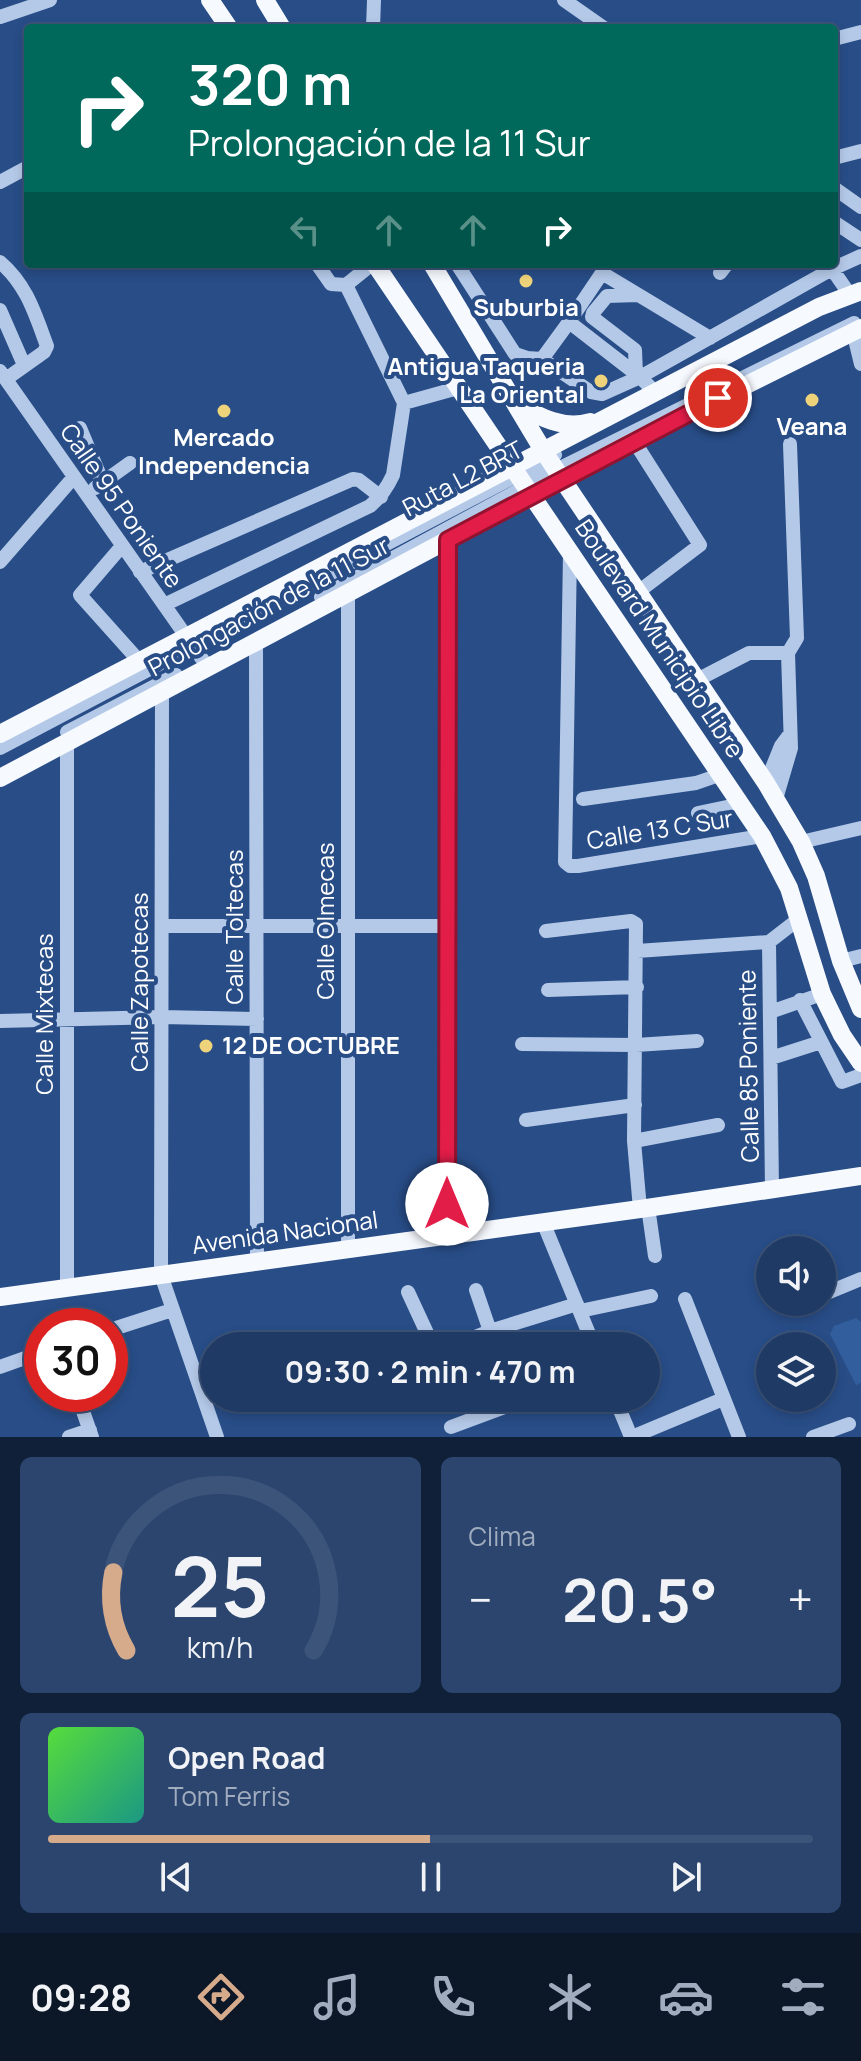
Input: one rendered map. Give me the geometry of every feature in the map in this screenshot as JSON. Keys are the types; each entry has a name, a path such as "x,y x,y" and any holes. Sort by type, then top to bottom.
{"main road":[{"path":"210,0 226,24"},
{"path":"265,0 279,24"},
{"name":"Boulevard Municipio Libre","path":"377,268 762,836 789,888 822,994 842,1035 861,1063"},
{"name":"Boulevard Municipio Libre","path":"434,268 553,465 771,791 801,842 823,897 841,961 861,1009"},
{"path":"553,465 620,413 819,307 857,294"},
{"path":"553,465 634,441 858,326"},
{"path":"514,402 539,417 570,425 620,413"},
{"name":"Prolongación de la 11 Sur","path":"0,734 140,662 190,643 553,465"},
{"name":"Prolongación de la 11 Sur","path":"0,778 205,664 256,641 448,540 522,482 553,465"},
{"name":"Avenida Nacional","path":"0,1297 861,1176"}],"street":[{"path":"0,17 50,0"},
{"path":"373,24 374,0"},
{"path":"564,0 598,24"},
{"path":"838,38 861,32"},
{"path":"838,157 861,151"},
{"path":"0,182 24,169"},
{"path":"838,191 861,207"},
{"path":"838,225 861,240"},
{"path":"838,263 861,256"},
{"path":"0,262 25,289 47,346 44,352 3,375"},
{"path":"320,268 331,284 346,285 369,268"},
{"path":"460,268 515,354 542,359 602,394 710,338 826,268"},
{"path":"831,268 857,294"},
{"path":"542,359 605,269 638,295 710,338"},
{"path":"164,605 370,506 381,497 393,475 404,403 346,285"},
{"name":"Ruta L2 BRT","path":"553,465 821,311 857,294"},
{"path":"638,295 607,296 592,317 635,350 638,376"},
{"path":"0,310 24,365"},
{"path":"569,322 656,393"},
{"path":"858,326 861,360"},
{"name":"Ruta L2 BRT","path":"553,465 818,339 858,326"},
{"name":"Calle 95 Poniente","path":"3,375 205,664"},
{"path":"404,403 458,388"},
{"path":"80,428 103,483"},
{"path":"634,441 700,545 638,592"},
{"path":"771,791 791,748 788,653 797,638 790,444"},
{"path":"86,495 130,463"},
{"path":"0,562 73,478"},
{"path":"140,572 353,479 359,480 381,497"},
{"name":"Ruta L2 BRT","path":"0,769 205,664 522,482"},
{"path":"447,1235 448,540"},
{"path":"122,546 80,595 140,662"},
{"name":"Calle 13 C Sur","path":"570,552 565,862 578,866 762,836"},
{"name":"Calle Olmecas","path":"348,594 348,1249"},
{"name":"Calle Toltecas","path":"256,641 257,1262"},
{"path":"0,748 190,643"},
{"path":"697,680 749,653 788,653"},
{"name":"Calle Zapotecas","path":"162,690 161,1275 172,1310 200,1373"},
{"name":"Calle Mixtecas","path":"67,741 67,1288"},
{"path":"583,799 696,783 722,774"},
{"path":"698,813 741,804"},
{"path":"801,842 861,828"},
{"path":"637,951 769,942 800,918"},
{"path":"546,931 631,921 636,924 634,1141 655,1256"},
{"path":"162,926 448,926"},
{"name":"Calle 85 Poniente","path":"769,942 772,1190"},
{"path":"841,961 861,956"},
{"path":"548,990 637,987"},
{"path":"770,1012 822,994"},
{"path":"800,1000 843,1083 861,1075"},
{"path":"0,1021 162,1017 257,1019"},
{"path":"522,1044 636,1045 697,1041"},
{"path":"771,1058 821,1042"},
{"path":"526,1120 635,1105"},
{"path":"634,1141 718,1125"},
{"path":"543,1222 588,1332"},
{"path":"836,1289 861,1279"},
{"path":"476,1290 490,1331 578,1308 651,1296"},
{"path":"408,1292 427,1332"},
{"path":"685,1299 739,1437"},
{"path":"128,1324 172,1310"},
{"path":"0,1367 24,1358"},
{"path":"621,1412 631,1437 723,1399"},
{"path":"69,1437 91,1434 83,1412"},
{"name":"Calle Zapotecas","path":"212,1412 217,1437"},
{"path":"451,1427 491,1412"},
{"path":"813,1437 849,1424"}],"shaded area":[{"path":"856,1318 861,1322 861,1383 856,1385 836,1346 836,1332 831,1332 834,1326"}],"place":[{"name":"Suburbia","path":"526,281"},
{"name":"Antigua Taqueria La Oriental","path":"601,381"},
{"name":"Veana","path":"812,400"},
{"name":"Mercado Independencia","path":"224,411"},
{"name":"12 DE OCTUBRE","path":"206,1046"}],"route":[{"path":"447,1204 448,540 718,398"}]}
